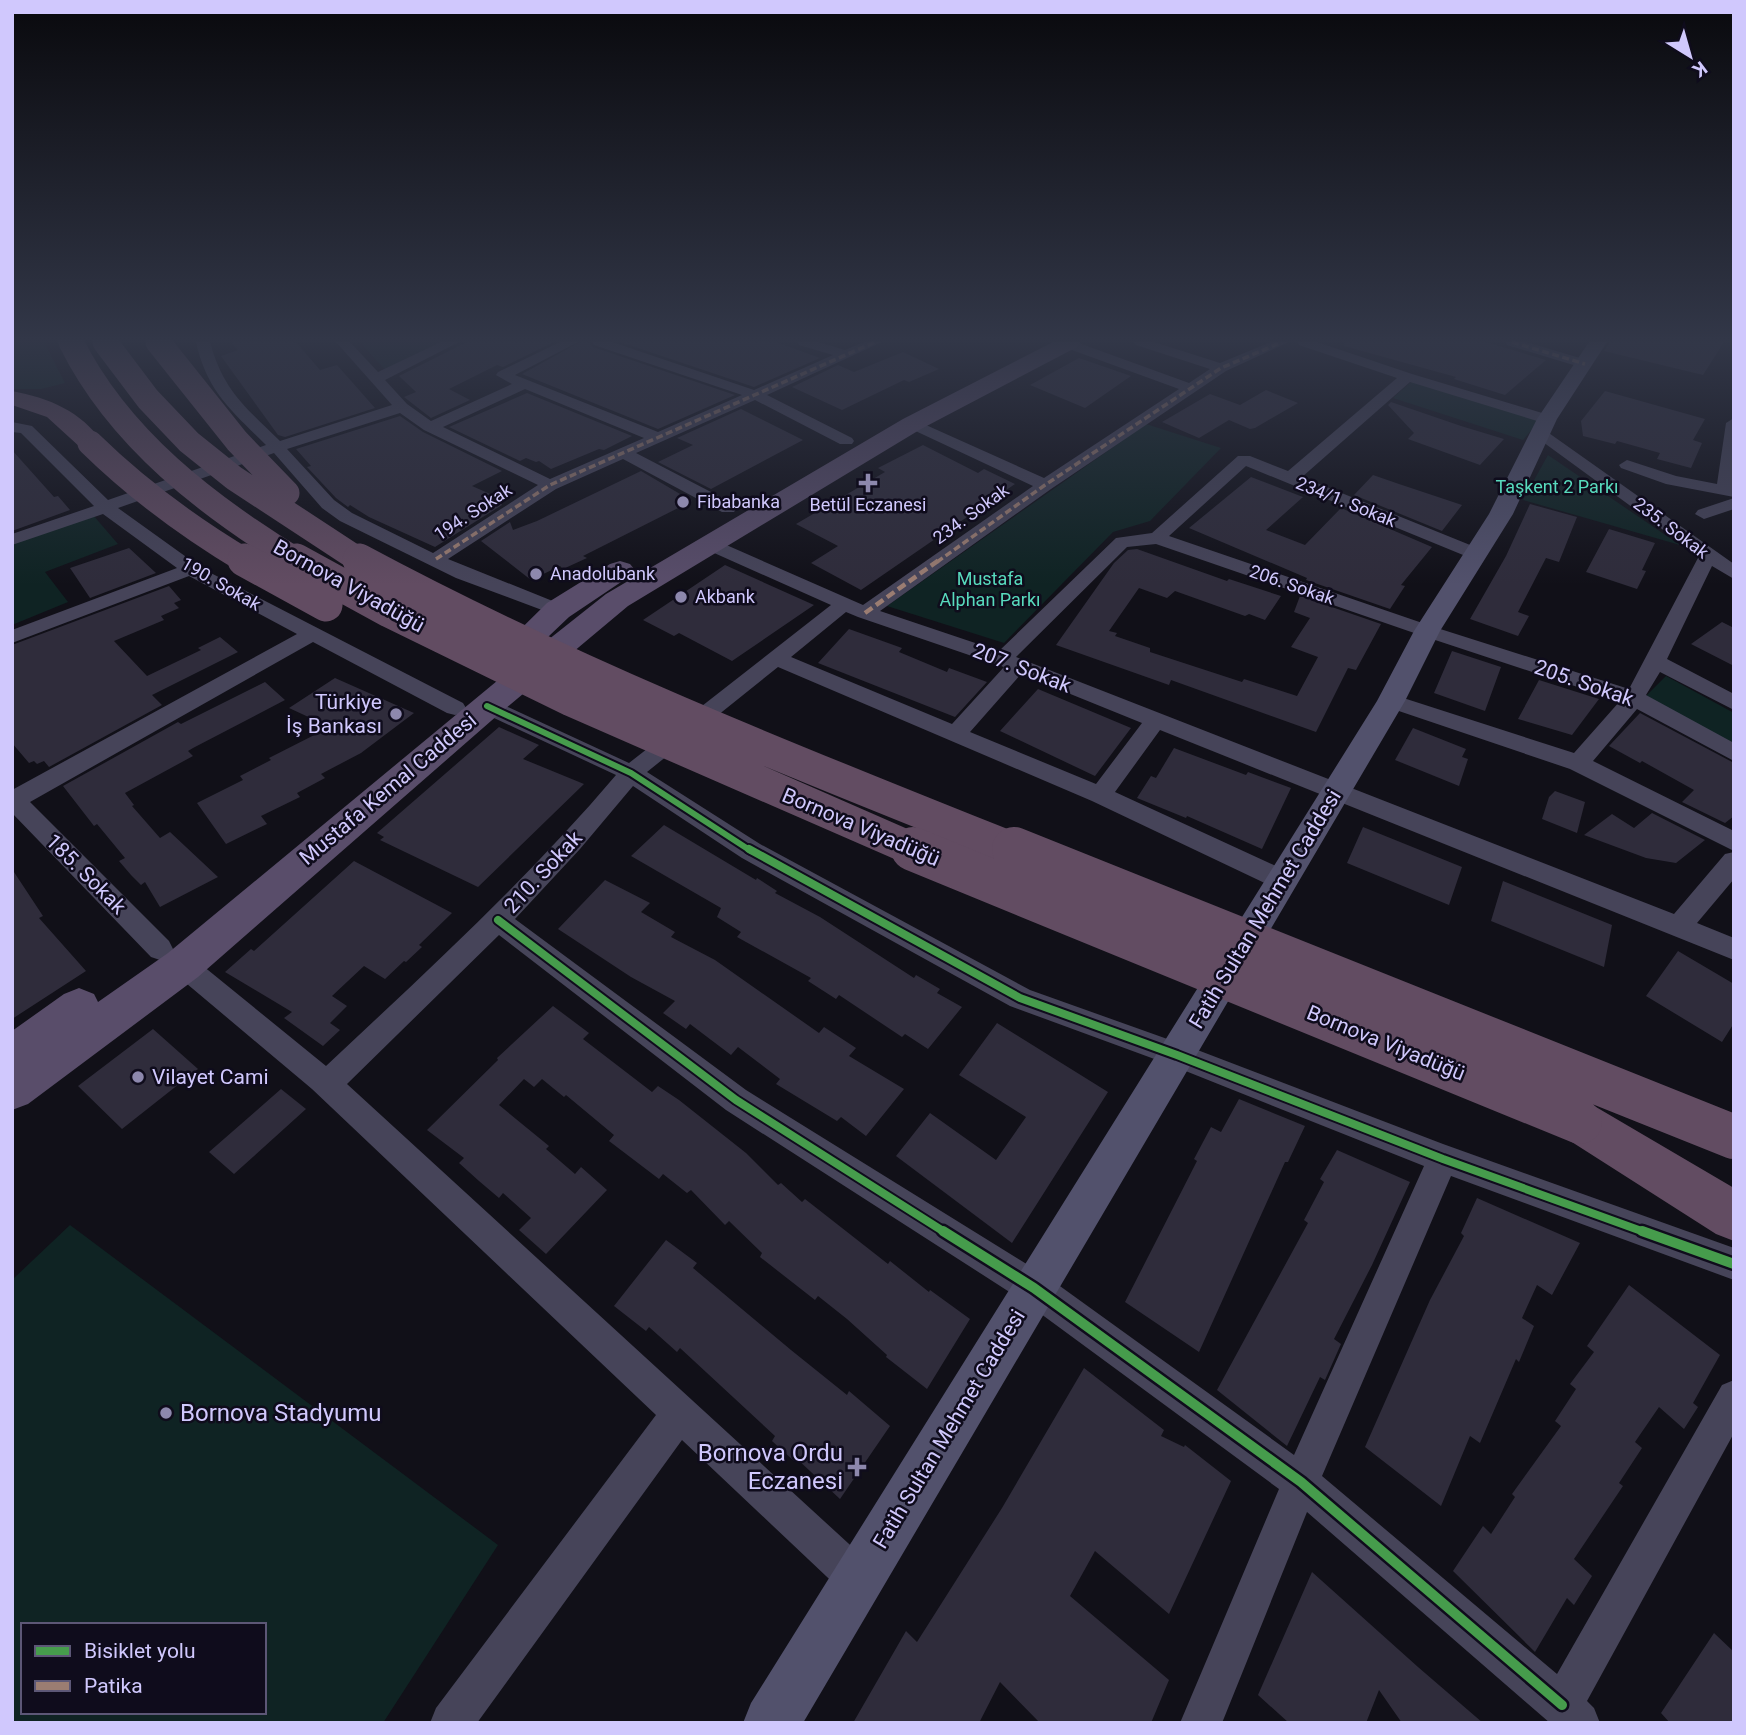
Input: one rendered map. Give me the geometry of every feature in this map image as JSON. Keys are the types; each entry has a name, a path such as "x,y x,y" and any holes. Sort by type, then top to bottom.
{"highway":[{"path":"54,423 90,443"},
{"path":"72,423 119,474 187,527 291,587 339,612 417,645 553,693"},
{"name":"Bornova Viyadüğü","path":"126,423 171,468 233,519 340,586 553,693 849,823 1734,1186"},
{"name":"Bornova Viyadüğü","path":"171,423 189,442 234,478 322,539 388,578 553,657 856,786 1734,1137"},
{"path":"223,423 285,491 322,539"},
{"path":"1580,1122 1734,1216"}],"main road":[{"name":"Mustafa Kemal Caddesi","path":"471,707 558,610 629,564 878,423"},
{"name":"Fatih Sultan Mehmet Caddesi","path":"771,1723 1391,701 1427,631 1501,514 1546,423"},
{"name":"Mustafa Kemal Caddesi","path":"12,1089 471,707 617,600 912,424"},
{"name":"Mustafa Kemal Caddesi","path":"12,1056 172,957"}],"street":[{"path":"252,423 315,492 346,517 463,573 558,610"},
{"path":"12,540 352,423"},
{"path":"424,423 550,485"},
{"path":"430,427 439,423"},
{"path":"623,423 659,438"},
{"name":"194. Sokak","path":"436,559 550,485 692,423"},
{"path":"813,423 846,440"},
{"name":"234. Sokak","path":"855,609 1138,423"},
{"path":"1289,479 1354,423"},
{"name":"235. Sokak","path":"1536,423 1544,426 1708,556 1734,573"},
{"path":"912,424 1045,485"},
{"name":"190. Sokak","path":"16,425 105,506 191,569 312,634 471,707 631,773 751,851 1020,998 1177,1055 1443,1159 1734,1264"},
{"path":"1733,427 1725,484 1734,490"},
{"path":"624,453 728,508"},
{"name":"234/1. Sokak","path":"1157,538 1244,459 1474,553"},
{"path":"1627,465 1672,480 1734,490"},
{"path":"1704,514 1734,503"},
{"path":"956,734 1010,662 1122,542 1157,538"},
{"name":"206. Sokak","path":"1157,538 1427,631"},
{"name":"207. Sokak","path":"709,544 855,609 1010,662 1734,948"},
{"path":"1578,763 1634,698 1656,661 1708,556"},
{"path":"12,637 191,569"},
{"name":"210. Sokak","path":"322,1080 327,1084 498,920 572,843 631,773 776,658 855,609"},
{"name":"205. Sokak","path":"1427,631 1634,698 1734,753"},
{"path":"13,801 312,634"},
{"path":"776,658 1100,795 1282,880"},
{"path":"1656,661 1734,703"},
{"path":"1391,701 1578,763 1734,842"},
{"path":"1100,795 1156,720"},
{"name":"185. Sokak","path":"13,801 172,957"},
{"path":"1679,928 1734,861"},
{"path":"498,920 736,1100 1034,1288 1301,1482 1571,1714 1734,1397"},
{"path":"172,957 322,1080 858,1579"},
{"path":"1201,1723 1301,1482 1443,1159"},
{"path":"452,1723 680,1413"}],"green space":[{"path":"1470,423 1537,423 1523,440"},
{"name":"Mustafa Alphan Parkı","path":"1146,424 1221,448 1150,521 1113,532 1004,643 887,606"},
{"name":"Taşkent 2 Parkı","path":"1548,455 1680,545 1523,500"},
{"path":"93,515 118,544 45,572 68,602 12,625 12,544"},
{"path":"1666,676 1734,713 1734,749 1642,700"},
{"name":"Bornova Stadyumu","path":"70,1225 498,1545 383,1723 12,1723 12,1280"}],"building":[{"path":"269,423 329,423 285,437 278,435"},
{"path":"378,423 410,423 502,471 472,486 497,497 502,505 435,547 369,517 350,505 348,507 307,467 311,466 296,449"},
{"path":"458,423 600,423 632,436 604,450 599,449 551,469 539,461 526,458 520,461 449,427"},
{"path":"643,423 672,423 658,429"},
{"path":"710,423 769,423 803,440 711,489 658,462 693,445 677,438"},
{"path":"1164,423 1224,423 1199,438"},
{"path":"1236,423 1264,423 1250,429"},
{"path":"1405,423 1452,423 1504,439 1480,465 1408,439 1414,433"},
{"path":"1581,423 1703,423 1693,440 1702,443 1691,468 1657,459 1660,453 1617,441 1615,444 1583,436"},
{"path":"923,445 978,473 984,469 1015,484 861,590 811,563 838,546 796,524 885,472 878,468"},
{"path":"12,450 54,497 58,496 70,510 12,531"},
{"path":"641,471 692,501 583,556 587,558 563,569 560,566 531,580 481,541 510,522 513,530 537,521"},
{"path":"1373,475 1462,505 1442,531 1354,495"},
{"path":"1251,477 1303,497 1266,530 1305,545 1341,508 1432,547 1401,585 1405,586 1390,609 1306,580 1307,578 1189,528"},
{"path":"1530,504 1577,517 1559,562 1546,558 1518,612 1529,616 1518,636 1470,619 1506,556"},
{"path":"1609,529 1655,543 1642,570 1646,571 1637,589 1586,572"},
{"path":"129,548 156,573 90,598 70,568"},
{"path":"1137,549 1227,581 1229,579 1281,596 1265,620 1249,614 1245,616 1175,591 1167,598 1139,588 1109,631 1117,633 1115,636 1150,648 1150,652 1242,682 1244,679 1297,696 1318,657 1291,647 1310,618 1294,612 1300,596 1381,624 1356,670 1348,668 1316,732 1171,680 1169,685 1056,645 1114,563 1128,550"},
{"path":"725,565 814,605 732,661 679,633 674,636 643,620"},
{"path":"169,586 181,600 174,603 179,608 161,616 164,620 114,641 147,676 201,650 198,648 220,637 238,652 152,695 162,705 49,767 44,761 29,763 12,743 12,645"},
{"path":"1722,622 1734,628 1734,666 1691,644"},
{"path":"849,629 902,648 899,652 947,672 949,668 987,682 955,717 818,663"},
{"path":"1452,651 1501,667 1485,711 1434,693"},
{"path":"335,678 414,713 361,753 321,774 325,778 297,793 300,797 261,816 267,824 226,844 197,803 243,780 240,776 271,760 269,758 330,727 289,708"},
{"path":"1539,680 1599,699 1572,735 1518,719"},
{"path":"265,682 285,700 193,748 188,751 193,756 125,793 134,805 132,806 160,838 170,832 218,877 160,907 145,882 141,885 119,861 125,858 97,824 94,826 63,786 178,722 181,724"},
{"path":"1038,689 1131,728 1095,776 1000,731"},
{"path":"1640,713 1734,763 1734,816 1725,823 1682,802 1694,790 1609,746"},
{"path":"499,727 539,745 523,759 584,784 478,887 380,840 384,837 377,833"},
{"path":"1413,728 1466,749 1462,757 1468,759 1459,786 1395,760"},
{"path":"1174,748 1246,775 1248,772 1291,788 1262,849 1187,816 1186,818 1137,798 1151,776 1156,778"},
{"path":"1555,791 1585,802 1577,833 1542,819 1549,797"},
{"path":"1652,813 1705,840 1676,863 1646,858 1584,835 1612,814 1634,828"},
{"path":"664,825 756,880 757,878 777,891 775,893 820,917 914,978 916,975 940,989 937,993 962,1007 928,1049 905,1034 902,1037 839,995 836,999 808,981 811,978 737,937 741,932 717,917 721,908 631,856"},
{"path":"1363,827 1462,867 1449,905 1347,863"},
{"path":"354,861 452,913 419,945 422,947 385,979 364,966 332,996 347,1006 330,1023 340,1030 323,1046 284,1018 292,1012 225,972 251,949 254,951"},
{"path":"12,869 43,916 39,918 86,971 12,1019"},
{"path":"605,880 650,903 641,912 675,932 671,937 715,960 819,1033 824,1027 856,1048 849,1056 904,1089 866,1136 841,1117 837,1121 776,1084 780,1079 738,1047 731,1055 690,1024 686,1029 663,1013 675,1001 631,977 558,929"},
{"path":"1503,881 1612,925 1604,967 1491,921"},
{"path":"1678,951 1734,984 1734,1023 1722,1042 1646,996"},
{"path":"553,1006 589,1033 583,1039 652,1092 658,1086 679,1100 746,1153 778,1185 781,1183 802,1202 805,1199 888,1264 890,1261 929,1292 930,1290 970,1319 927,1389 886,1357 887,1355 847,1319 818,1296 815,1300 760,1257 762,1253 729,1221 725,1225 691,1190 687,1193 663,1174 659,1179 609,1141 614,1135 566,1095 564,1097 542,1079 534,1087 524,1079 499,1105 549,1146 546,1149 575,1174 581,1167 607,1190 546,1254 519,1230 531,1218 503,1193 499,1198 459,1163 464,1158 427,1130 498,1060 497,1058"},
{"path":"997,1023 1108,1092 1012,1243 896,1156 930,1113 996,1160 1026,1117 959,1075"},
{"name":"Vilayet Cami","path":"153,1029 198,1069 122,1129 78,1086"},
{"path":"281,1089 306,1109 234,1174 209,1152"},
{"path":"1239,1099 1305,1126 1288,1162 1285,1162 1199,1352 1125,1302 1197,1161 1194,1159 1211,1127 1221,1132"},
{"path":"1337,1150 1410,1182 1334,1339 1341,1344 1325,1380 1320,1377 1287,1446 1217,1390 1308,1223 1304,1220 1324,1182 1320,1179"},
{"path":"1477,1198 1580,1243 1552,1295 1537,1285 1522,1318 1534,1326 1519,1362 1516,1359 1480,1443 1470,1436 1441,1506 1365,1447 1430,1300 1464,1236 1461,1233"},
{"path":"666,1240 697,1263 693,1268 791,1350 847,1395 849,1391 890,1426 840,1499 796,1458 794,1461 772,1441 775,1436 680,1348 677,1352 649,1327 646,1331 614,1306"},
{"path":"1629,1285 1720,1355 1693,1403 1698,1407 1684,1429 1659,1407 1635,1442 1642,1448 1619,1483 1623,1486 1574,1559 1592,1576 1574,1605 1567,1598 1535,1652 1453,1571 1483,1526 1491,1534 1515,1497 1512,1494 1561,1426 1555,1421 1576,1389 1570,1384 1594,1352 1587,1346"},
{"path":"1084,1368 1164,1430 1161,1436 1184,1447 1185,1445 1231,1481 1169,1614 1095,1551 1070,1596 1169,1680 1151,1723 1040,1723 1000,1682 979,1723 853,1723 906,1631 917,1642 1002,1508"},
{"path":"1312,1572 1483,1723 1402,1723 1379,1690 1366,1723 1289,1723 1258,1695"},
{"path":"1714,1633 1734,1652 1734,1723 1670,1723 1661,1713"}],"marked path":[{"path":"436,559 550,485 691,423"},
{"path":"865,613 1045,485 1138,423"}],"cycle path":[{"path":"487,706 631,773 751,851 1020,998 1177,1055 1443,1159 1734,1264"},
{"path":"498,920 736,1100 1034,1288 1301,1482 1562,1705"}],"place":[{"name":"Betül Eczanesi","path":"868,483"},
{"name":"Fibabanka","path":"683,502"},
{"name":"Anadolubank","path":"536,574"},
{"name":"Akbank","path":"681,597"},
{"name":"Türkiye İş Bankası","path":"396,714"},
{"name":"Vilayet Cami","path":"138,1077"},
{"name":"Bornova Stadyumu","path":"166,1413"},
{"name":"Bornova Ordu Eczanesi","path":"857,1467"}]}
